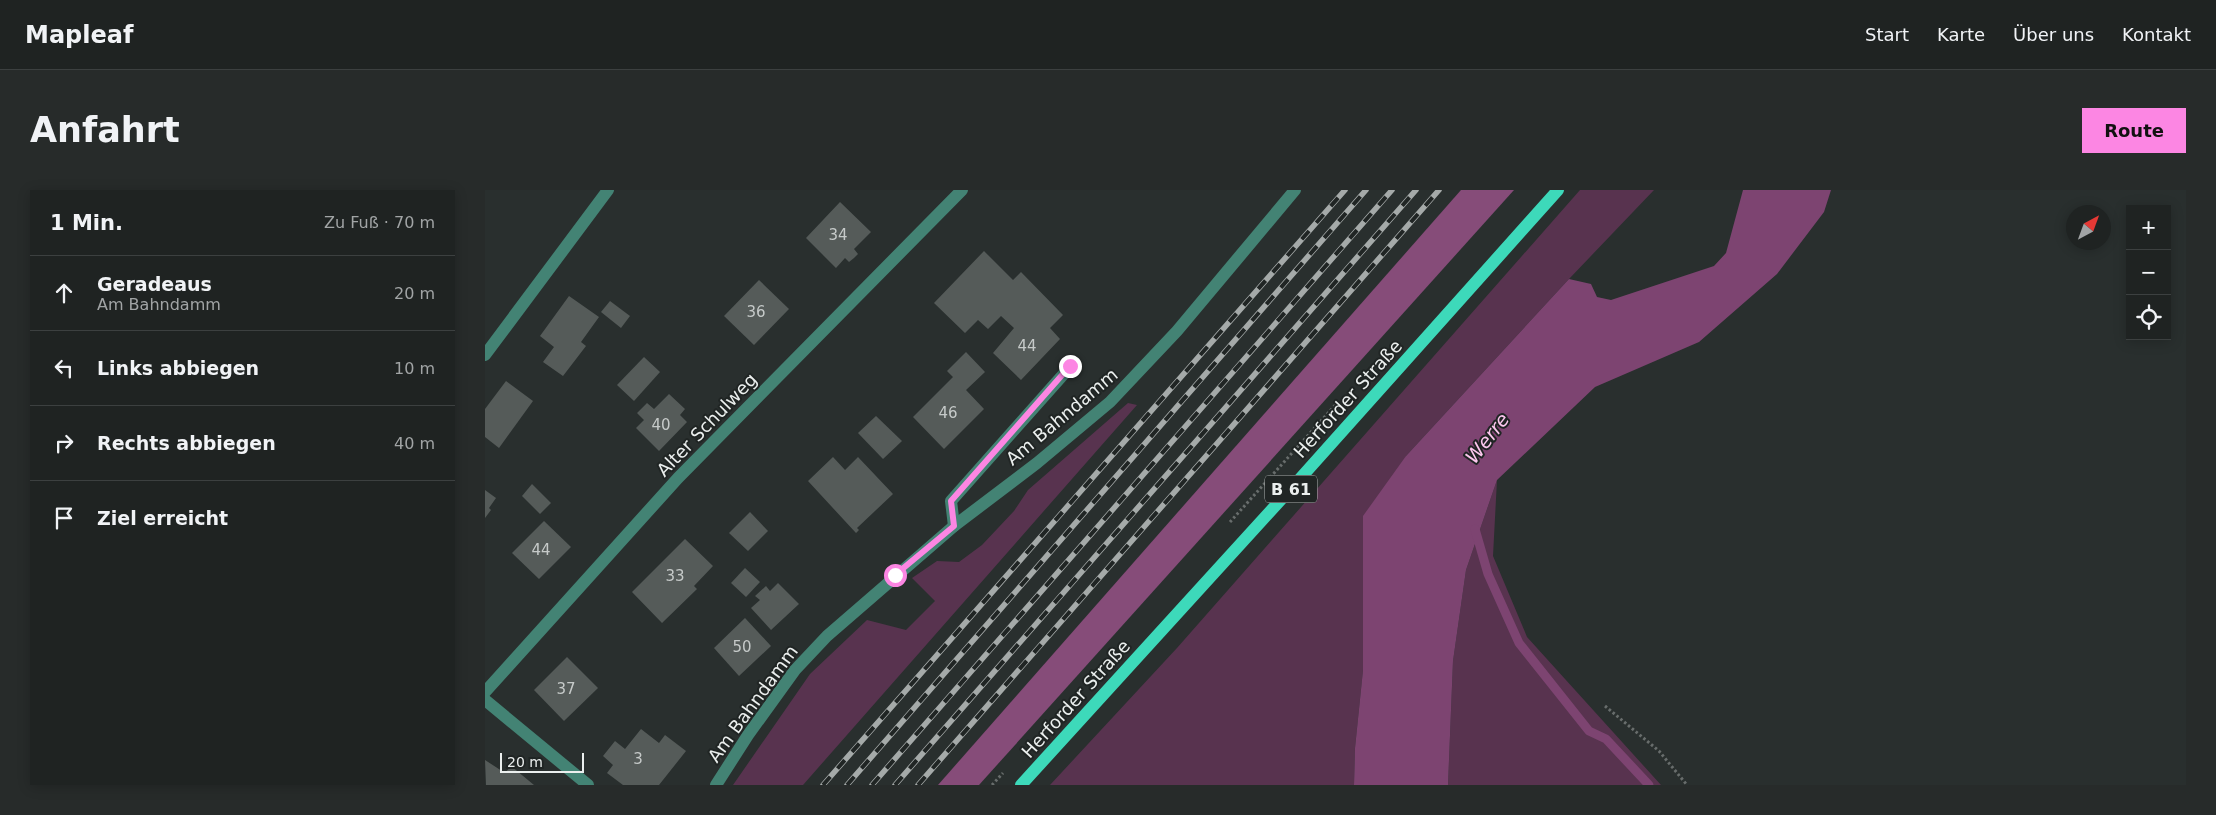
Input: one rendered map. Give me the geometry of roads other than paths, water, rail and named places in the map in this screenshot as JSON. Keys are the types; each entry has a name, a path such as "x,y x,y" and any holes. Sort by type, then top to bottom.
{"main road":[{"name":"Herforder Straße","path":"1021,785 1304,475 1558,190"}],"street":[{"path":"485,355 608,190"},
{"name":"Alter Schulweg","path":"485,692 678,478 962,190"},
{"name":"Am Bahndamm","path":"716,785 748,735 795,670 833,630 954,526 1037,463 1136,377 1295,190"},
{"path":"954,526 951,501 1070,366"},
{"path":"485,700 588,785"}],"water":[{"name":"Werre","path":"1743,190 1831,190 1824,212 1777,274 1699,342 1595,387 1497,480 1466,570 1453,661 1448,785 1354,785 1355,748 1363,670 1363,516 1406,456 1569,279 1591,284 1597,297 1611,300 1714,266 1726,253"}],"waterway":[{"path":"1475,529 1488,574 1519,643 1589,731 1606,739 1649,785"}],"railway":[{"path":"823,785 1345,190"},
{"path":"847,785 1366,190"},
{"path":"872,785 1392,190"},
{"path":"895,785 1416,190"},
{"path":"918,785 1439,190"}]}
